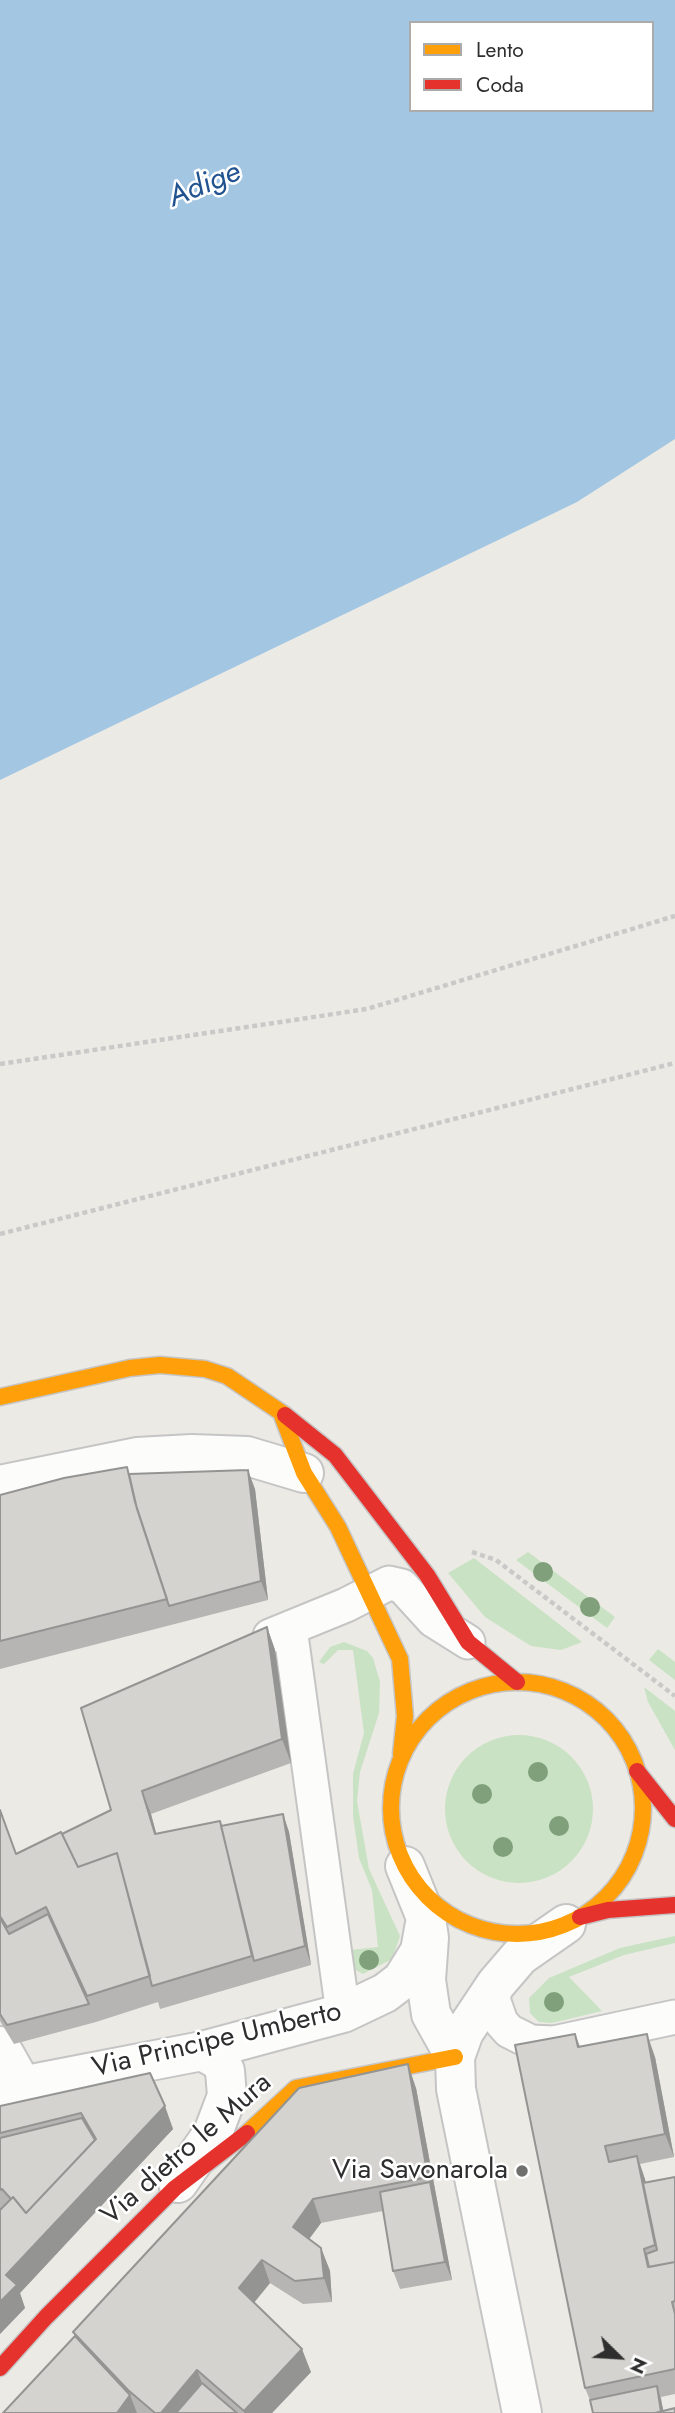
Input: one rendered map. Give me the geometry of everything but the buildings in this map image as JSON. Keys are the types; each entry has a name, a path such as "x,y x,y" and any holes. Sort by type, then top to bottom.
{"street":[{"path":"0,1397 130,1368 184,1366 227,1377 280,1411 335,1455 427,1575 468,1642 517,1682"},
{"path":"280,1411 304,1473 338,1527 371,1592 400,1659 405,1690 405,1741 397,1770 392,1819 396,1842 426,1918 429,1938 426,1980 430,2014 455,2057"},
{"path":"0,1485 137,1457 192,1454 247,1456 304,1473"},
{"path":"397,1770 418,1730 443,1706 472,1689 517,1682 544,1685 569,1693 592,1706 612,1725 627,1747 637,1771 642,1799 641,1827 634,1855 602,1901 520,1956 496,1984 464,2032 455,2057 456,2089 522,2413"},
{"path":"637,1771 675,1819"},
{"path":"405,1866 433,1902 474,1926 520,1934 608,1910 675,1905"},
{"name":"Via Principe Umberto","path":"11,2088 202,2051 343,2013 385,1993 402,1980 420,1951 426,1918"},
{"path":"0,2046 11,2088"},
{"path":"175,2188 213,2133 227,2096 225,2071 220,2061 202,2051"},
{"name":"Via dietro le Mura","path":"0,2368 46,2317 175,2188 234,2145 296,2088 455,2057"}],"lane":[{"path":"343,2013 280,1632 389,1583 402,1586 433,1620 468,1642"},
{"path":"496,1984 493,1999 501,2022 509,2031 531,2042 554,2043 675,2018"}],"path":[{"path":"0,1064 367,1009 675,915"},
{"path":"0,1234 675,1063"},
{"path":"496,1560 675,1696"}],"green space":[{"path":"528,1552 615,1617 607,1628 516,1560"},
{"path":"474,1558 582,1642 561,1650 531,1646 485,1617 448,1573"},
{"path":"344,1642 367,1651 373,1658 380,1682 379,1713 360,1772 357,1801 369,1869 400,1936 392,1959 363,1974 352,1968 350,1950 378,1947 372,1890 359,1858 353,1816 353,1774 364,1733 353,1650 338,1650 324,1664 319,1662 330,1647"},
{"path":"658,1649 675,1662 675,1680 649,1660"},
{"path":"644,1687 675,1711 675,1750 648,1702"},
{"path":"519,1735 547,1740 572,1756 588,1781 593,1809 588,1837 572,1862 547,1878 519,1883 491,1878 466,1862 450,1837 445,1809 450,1781 466,1756 491,1740"},
{"path":"675,1936 675,1943 624,1955 569,1977 602,2011 552,2023 539,2022 530,2013 529,1998 549,1978 620,1948"}],"water":[{"name":"Adige","path":"0,0 675,0 675,439 577,502 0,780"}],"traffic: slow":[{"path":"0,1397 130,1368 160,1365 205,1369 227,1376 285,1415"},
{"path":"281,1413 304,1473 338,1527 400,1659 405,1716 401,1754"},
{"path":"517,1682 565,1692 606,1719 633,1760 643,1808 633,1856 606,1897 565,1924 517,1934 469,1924 428,1897 401,1856 391,1808 401,1760 428,1719 469,1692 517,1682"},
{"path":"247,2133 296,2088 455,2057"}],"traffic: jam":[{"path":"285,1415 335,1455 427,1575 468,1642 517,1682"},
{"path":"637,1771 675,1819"},
{"path":"580,1917 608,1910 675,1905"},
{"path":"0,2368 46,2317 175,2188 247,2133"}],"place":[{"name":"Via Savonarola","path":"522,2171"}]}
